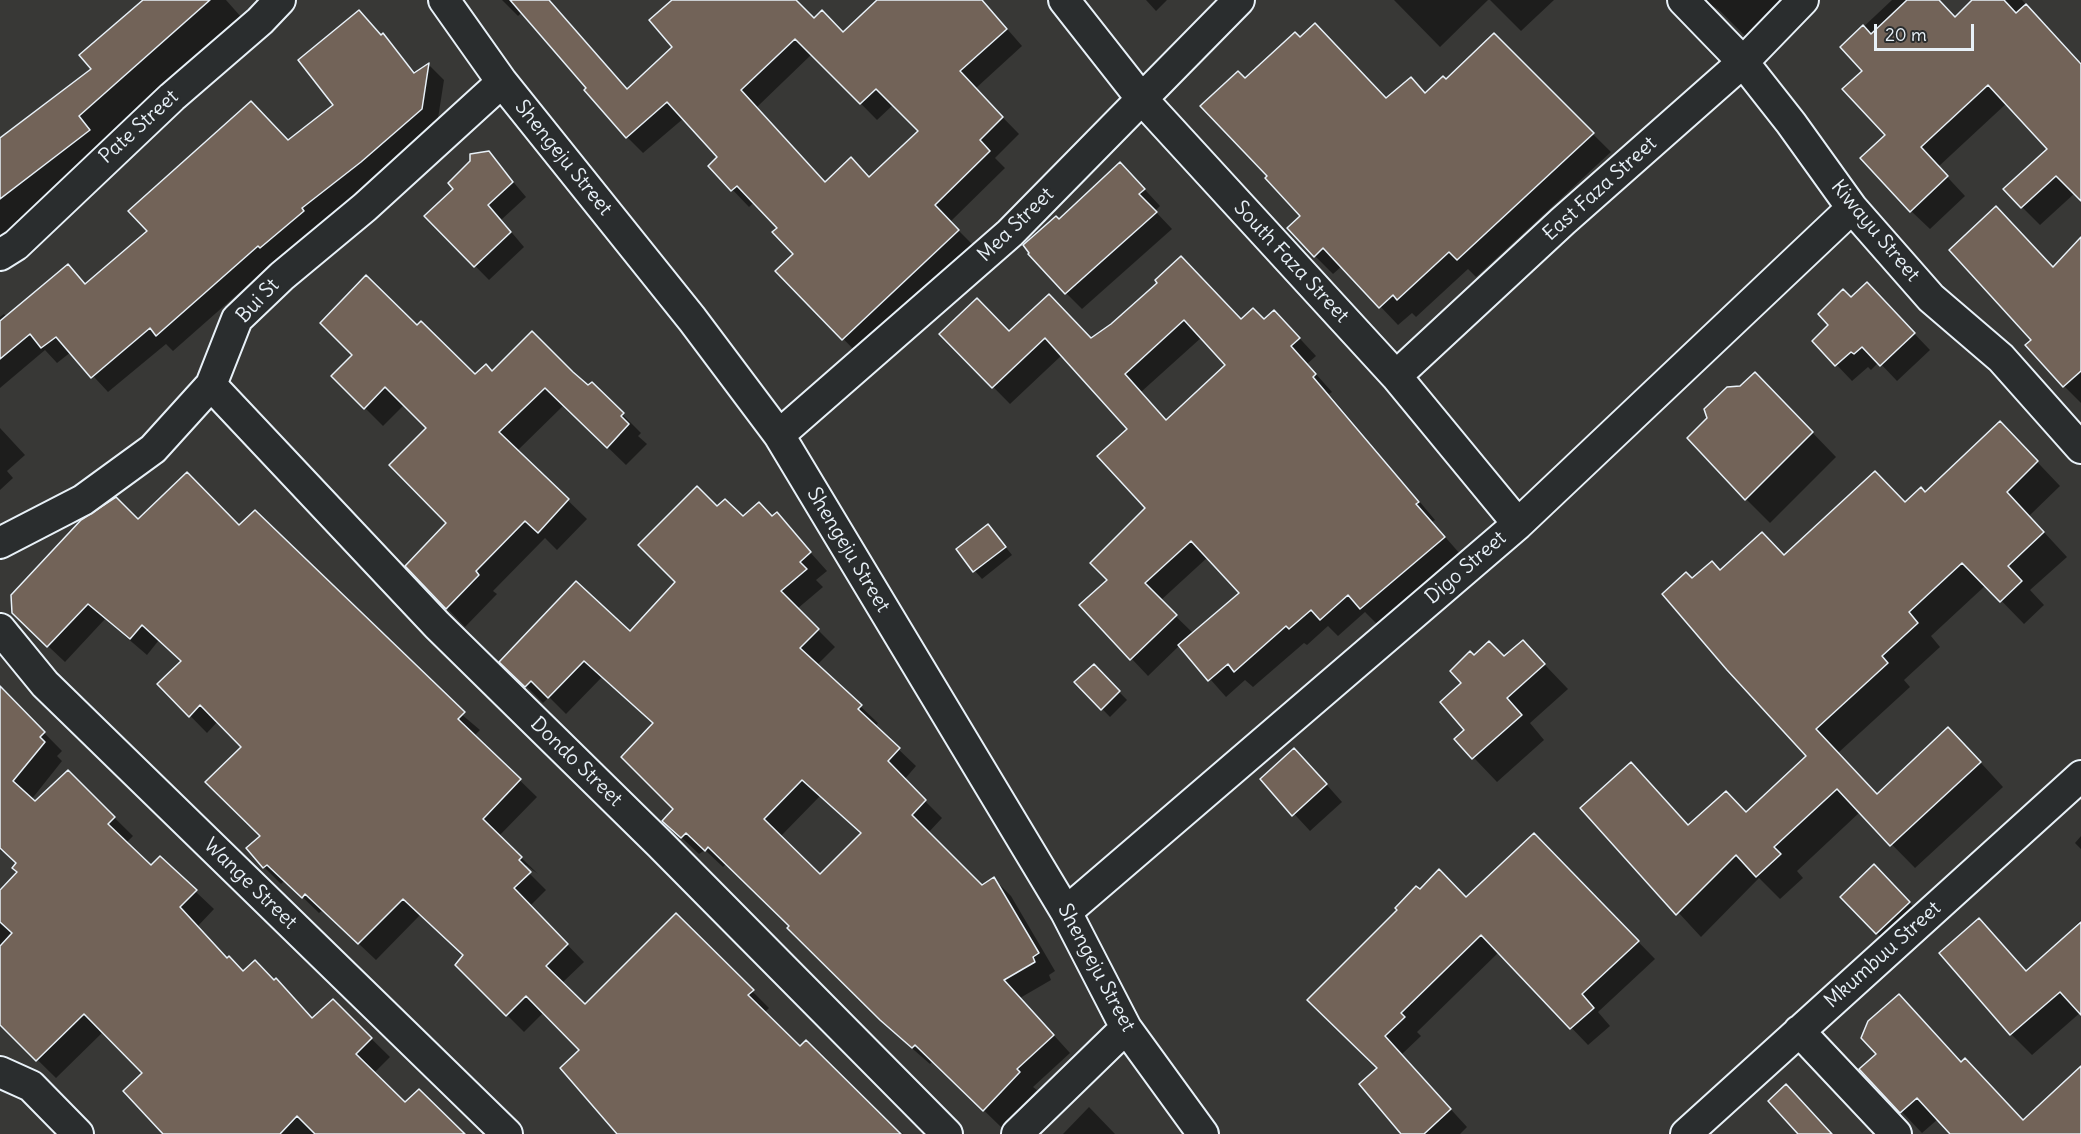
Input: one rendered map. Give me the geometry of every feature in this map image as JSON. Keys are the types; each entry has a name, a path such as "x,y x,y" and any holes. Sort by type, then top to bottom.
{"street":[{"name":"Pate Street","path":"0,255 16,244 88,174 260,21 280,0"},
{"name":"Shengeju Street","path":"444,0 501,82 692,319 779,435 1066,912 1126,1028 1203,1134"},
{"name":"South Faza Street","path":"1064,0 1141,98 1396,376 1518,524"},
{"name":"Mea Street","path":"779,435 1010,233 1239,0"},
{"name":"Kiwayu Street","path":"1683,0 1743,62 1791,123 1852,208 1931,297 2001,358 2081,448"},
{"name":"East Faza Street","path":"1396,376 1563,222 1743,62 1803,0"},
{"name":"Bui St","path":"0,543 83,500 153,449 211,385 237,319 282,276 365,207 501,82"},
{"name":"Digo Street","path":"1066,912 1518,524 1852,208"},
{"name":"Dondo Street","path":"211,385 437,625 660,844 947,1134"},
{"name":"Wange Street","path":"0,629 45,684 507,1134"},
{"name":"Mkumbuu Street","path":"1686,1134 2081,776"},
{"path":"1017,1134 1126,1028"},
{"path":"1799,1031 1896,1134"},
{"path":"0,1071 31,1086 78,1134"}],"building":[{"path":"143,0 210,0 79,116 90,130 0,199 0,138 91,69 79,55"},
{"path":"510,0 549,0 627,89 672,47 649,20 672,0 796,0 814,18 822,10 843,32 877,0 982,0 1007,29 960,71 1003,117 980,140 990,151 935,205 959,230 842,340 775,271 793,254 772,232 777,228 737,186 731,191 708,166 717,157 667,102 626,138 584,90 586,88","holes":["795,39 860,104 876,89 918,131 869,177 851,157 825,182 741,90"]},
{"path":"1907,0 1939,0 1955,17 1972,0 2004,0 2016,13 2026,4 2081,64 2081,201 2056,176 2021,208 2003,189 2047,149 1988,85 1921,147 1948,176 1910,212 1860,158 1885,135 1842,89 1862,71 1840,47 1863,25 1871,34"},
{"path":"359,10 381,35 383,33 414,73 429,63 422,109 361,162 302,208 304,211 260,248 258,246 156,336 150,328 91,378 56,337 41,348 30,334 0,359 0,321 68,264 85,284 147,231 128,211 251,101 288,140 333,105 298,60"},
{"path":"1315,23 1386,98 1411,77 1425,93 1443,76 1446,79 1494,33 1594,133 1457,260 1449,252 1397,300 1393,295 1379,308 1323,248 1314,257 1287,228 1300,216 1265,178 1267,176 1200,106 1238,71 1245,78 1295,32 1300,37"},
{"path":"489,151 513,182 488,205 511,232 474,267 424,216 453,189 448,183 470,161 470,154"},
{"path":"1120,162 1145,189 1139,194 1157,212 1065,294 1028,254 1023,245 1056,216 1059,219"},
{"path":"1996,206 2053,267 2081,237 2081,371 2063,387 2025,345 2031,340 1949,250"},
{"path":"1181,256 1241,319 1253,308 1264,319 1274,310 1300,338 1291,346 1316,374 1313,377 1419,502 1416,504 1445,537 1360,609 1348,595 1320,620 1311,610 1289,629 1286,626 1234,672 1228,664 1208,681 1178,645 1239,593 1191,541 1145,583 1177,615 1130,660 1079,605 1107,580 1090,563 1145,508 1097,456 1127,429 1045,338 992,388 939,334 977,298 1009,331 1049,294 1091,338 1111,324 1157,283 1155,280","holes":["1184,320 1225,365 1166,420 1125,374"]},
{"path":"366,275 417,325 421,321 475,374 486,364 492,371 532,331 588,385 592,382 624,413 621,416 629,424 607,448 545,388 499,432 569,499 538,533 525,521 476,571 479,575 446,609 405,566 446,523 389,465 426,428 385,387 364,409 331,376 352,355 320,323"},
{"path":"1867,282 1915,333 1880,366 1862,347 1854,354 1851,352 1835,366 1812,341 1828,325 1818,314 1843,289 1851,297"},
{"path":"1755,372 1813,432 1745,500 1687,438 1707,418 1704,409 1727,387 1740,386"},
{"path":"2000,421 2038,461 2007,492 2044,532 2008,566 2022,581 2000,602 1962,563 1909,612 1918,623 1882,656 1888,663 1816,729 1877,794 1948,727 1981,762 1890,846 1837,789 1774,847 1781,854 1756,877 1736,855 1676,915 1580,808 1631,762 1688,825 1726,791 1746,812 1806,756 1727,670 1662,594 1686,572 1692,578 1712,561 1720,570 1762,532 1784,555 1875,471 1905,502 1921,487 1925,492"},
{"path":"187,472 239,525 255,510 465,712 458,719 521,779 483,819 522,857 519,860 531,872 514,888 568,944 546,966 585,1004 676,913 754,990 748,995 800,1046 806,1040 901,1134 617,1134 560,1068 579,1050 526,996 506,1016 455,965 463,955 403,899 358,944 305,894 302,898 267,865 263,868 246,848 260,836 205,782 241,747 200,705 189,717 157,684 181,661 142,625 130,639 88,604 47,647 12,613 11,595 81,520 116,497 138,519"},
{"path":"697,486 717,506 725,499 743,516 759,502 772,516 777,512 811,552 800,562 807,569 781,591 819,629 800,648 862,705 858,709 900,748 888,761 926,800 912,815 982,885 994,877 1039,953 1033,957 1035,962 1004,980 1054,1035 1017,1069 1020,1072 983,1111 915,1045 912,1048 880,1020 708,847 705,851 686,833 681,838 662,821 673,809 621,757 653,723 584,661 548,698 531,681 525,687 499,662 576,581 630,631 675,582 638,545","holes":["802,780 861,833 820,874 764,819"]},
{"path":"988,524 1006,547 973,572 956,549"},
{"path":"1523,640 1545,664 1507,698 1522,715 1472,759 1454,739 1464,730 1440,702 1461,683 1450,671 1470,651 1474,655 1489,641 1504,656"},
{"path":"1094,664 1120,691 1101,710 1074,682"},
{"path":"0,686 45,732 40,737 45,742 13,781 35,801 68,770 115,817 108,824 151,865 160,856 197,890 180,907 227,958 229,956 243,971 255,960 274,980 276,978 312,1018 333,999 372,1038 356,1054 405,1102 419,1089 465,1134 315,1134 297,1116 280,1134 163,1134 123,1091 142,1073 84,1014 36,1061 0,1025 0,946 12,933 0,922 0,890 17,872 12,868 16,863 0,848"},
{"path":"1294,748 1327,784 1292,816 1260,779"},
{"path":"1534,833 1639,941 1582,994 1594,1008 1570,1029 1481,935 1401,1013 1405,1017 1385,1036 1451,1109 1424,1134 1401,1134 1359,1084 1377,1068 1307,1000 1397,910 1395,908 1416,886 1420,889 1439,869 1466,897"},
{"path":"1874,864 1910,902 1876,934 1840,897"},
{"path":"1979,918 2026,971 2081,922 2081,1015 2060,992 2010,1035 1939,953"},
{"path":"1899,994 1961,1062 1965,1058 2023,1120 2081,1066 2081,1134 1950,1134 1917,1098 1900,1113 1859,1069 1876,1054 1861,1038 1868,1021"},
{"path":"1786,1084 1832,1134 1798,1134 1768,1101"}]}
